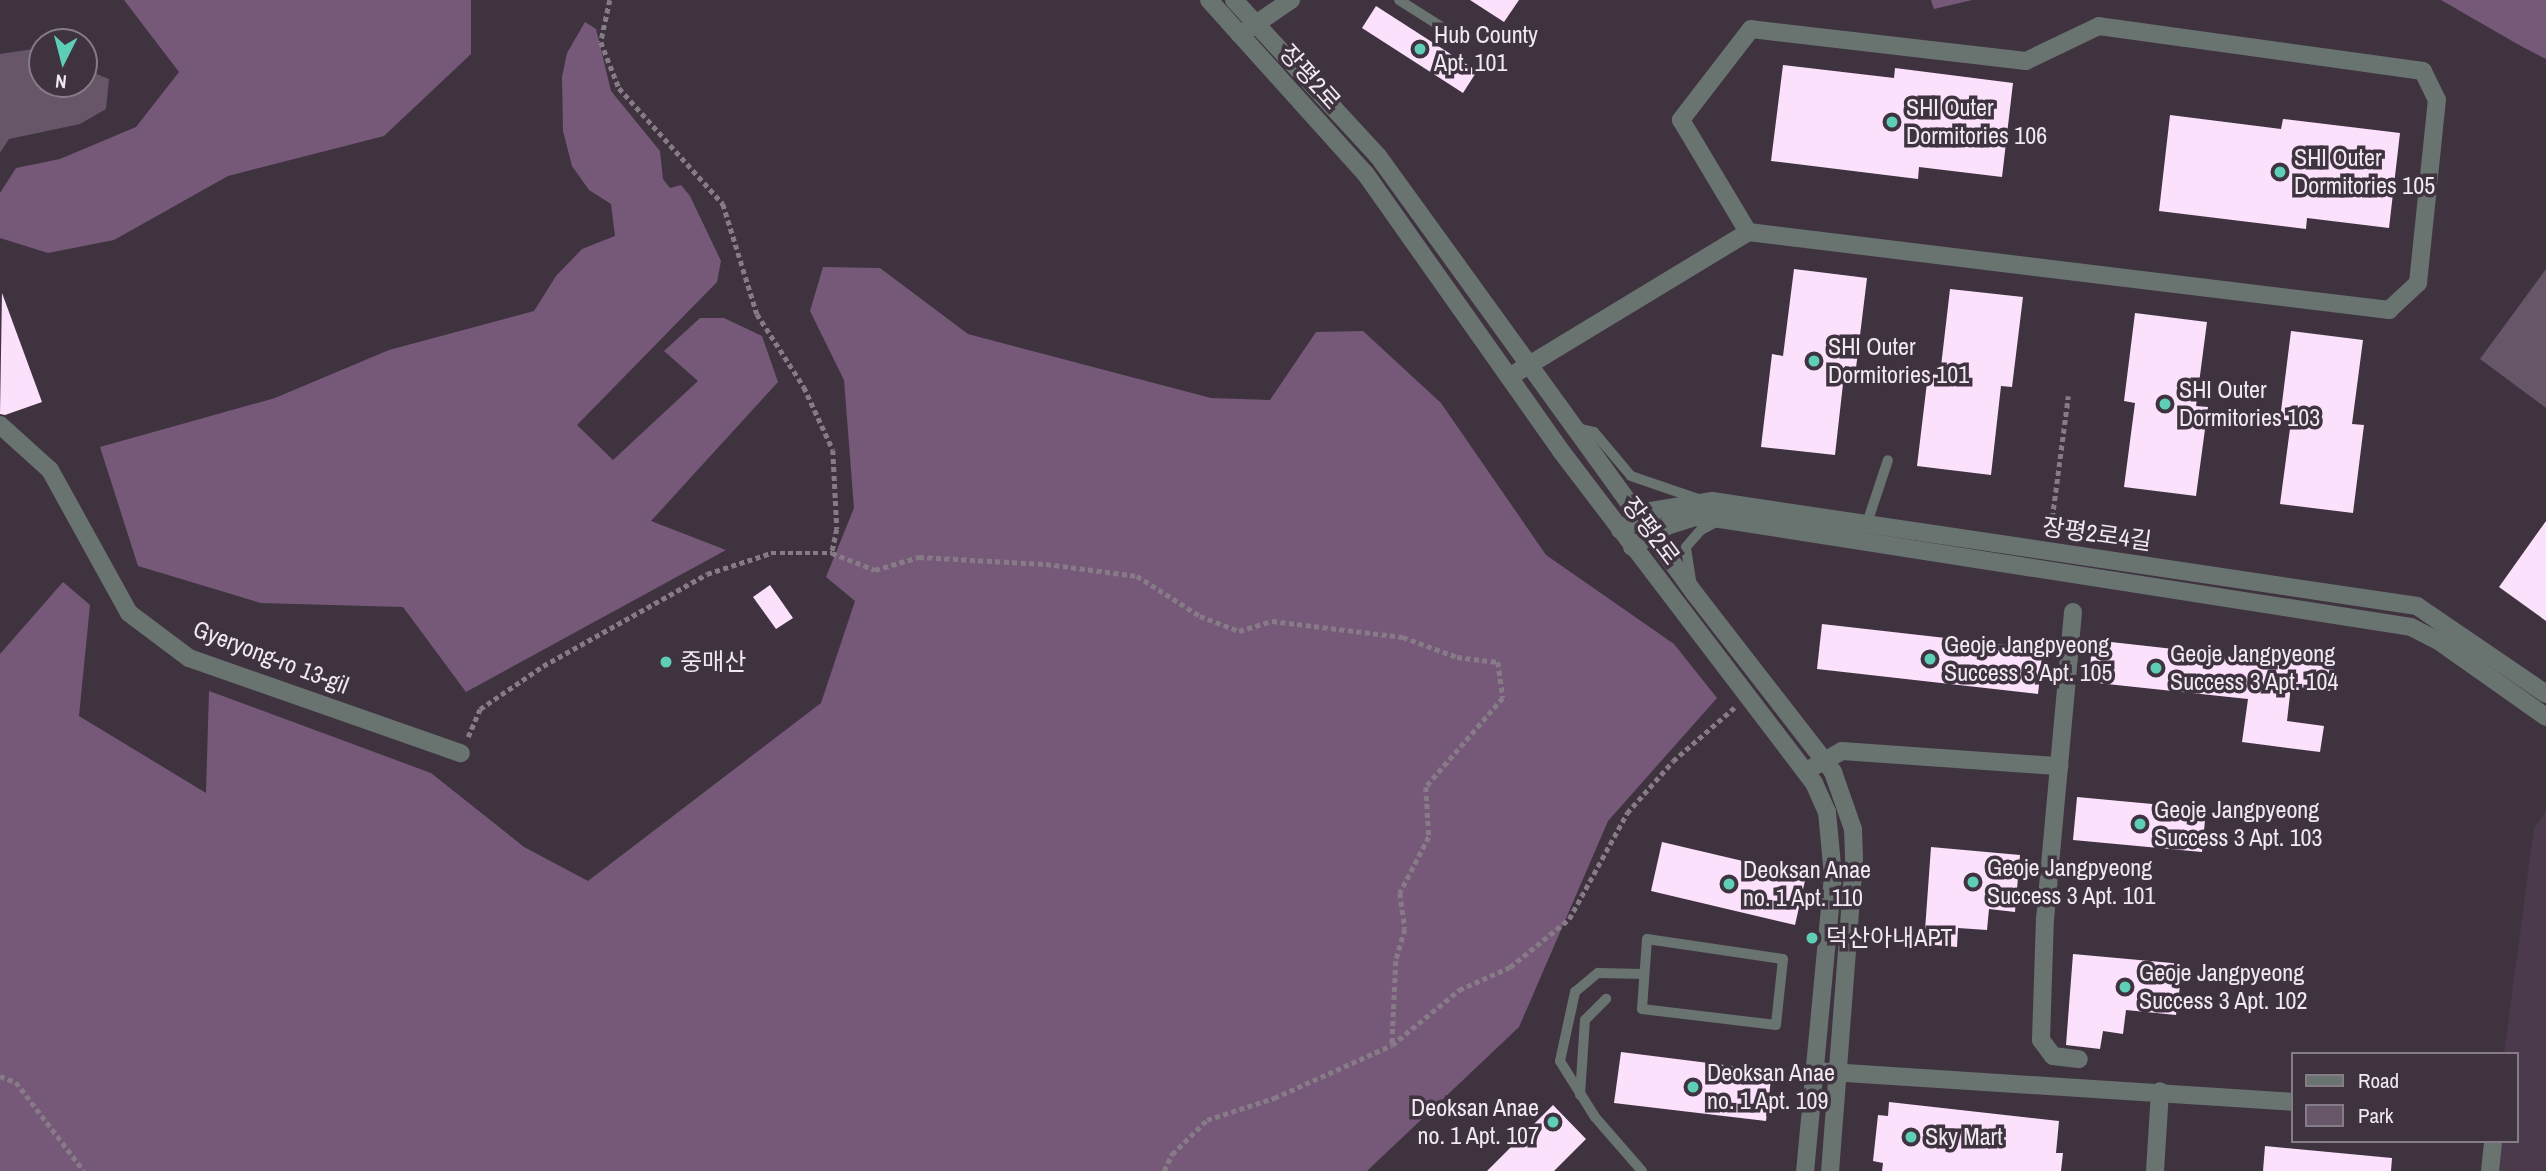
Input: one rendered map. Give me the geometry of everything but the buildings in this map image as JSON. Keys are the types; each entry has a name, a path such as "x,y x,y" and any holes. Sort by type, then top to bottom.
{"street":[{"name":"장평2로","path":"1209,0 1364,173 1632,547 1746,698 1806,771 1827,812 1832,842 1833,876 1805,1171"},
{"name":"장평2로","path":"1234,0 1378,156 1695,594 1825,760 1846,802 1853,829 1839,1074 1830,1171"},
{"path":"1240,35 1255,20 1291,0"},
{"path":"1509,377 1748,232 2389,310 2418,283 2437,100 2423,71 2099,26 2026,61 1751,29 1681,120 1748,232"},
{"name":"Gyeryong-ro 13-gil","path":"0,425 50,470 129,612 189,658 461,753"},
{"name":"장평2로4길","path":"1620,530 1640,517 1676,504 1864,532 2417,606 2546,694"},
{"name":"장평2로4길","path":"1632,547 1694,517 1718,511"},
{"name":"장평2로4길","path":"1864,532 2411,627 2437,640 2546,717"},
{"path":"2073,612 2045,918 2041,1040 2053,1056 2079,1059"},
{"path":"1806,771 1842,751 2059,766"},
{"path":"1815,1071 2160,1091 2290,1102"},
{"path":"2155,1171 2160,1091"},
{"path":"2490,1171 2493,1143"}],"lane":[{"path":"1399,0 1448,31"},
{"path":"1574,427 1594,432 1631,476 1644,484 1718,511 1686,547 1695,594"},
{"path":"1864,532 1888,460"},
{"path":"1647,939 1783,959 1776,1025 1642,1009 1644,974 1647,939"},
{"path":"1642,1171 1580,1096 1560,1061 1575,992 1598,973 1644,974"},
{"path":"1580,1096 1585,1020 1606,999"}],"path":[{"path":"610,0 601,42 619,88 723,204 757,314 804,387 834,450 837,528 832,553"},
{"path":"2051,526 2068,396"},
{"path":"461,753 480,709 543,666 708,573 771,553 832,553 875,570 919,557 1046,564 1137,576 1200,616 1239,631 1272,621 1403,637 1457,657 1498,662 1503,698 1426,787 1429,837 1400,893 1405,929 1396,961 1392,1045"},
{"path":"1164,1171 1171,1154 1207,1119 1274,1098 1392,1045 1459,990 1510,967 1569,919 1627,813 1673,761 1746,698"},
{"path":"0,1076 16,1082 85,1171"}],"shaded area":[{"path":"124,0 471,0 471,54 384,136 228,176 114,240 48,253 0,238 0,193 16,168 60,159 136,127 179,72"},
{"path":"1931,0 1972,0 1934,9"},
{"path":"2441,0 2546,0 2546,59 2519,45"},
{"path":"585,22 596,29 611,91 660,151 663,179 670,188 681,185 690,196 721,261 717,282 577,425 613,460 698,381 664,351 700,318 724,318 762,336 778,382 651,521 726,550 466,692 403,607 261,603 138,566 100,447 275,398 389,350 534,311 556,276 582,249 615,236 611,204 589,190 572,166 563,131 562,77 567,53"},
{"path":"823,267 880,268 968,334 1211,398 1270,400 1316,332 1363,331 1441,403 1546,555 1674,644 1717,698 1608,821 1519,1027 1367,1171 0,1171 0,654 63,582 90,605 79,716 206,793 209,691 431,773 524,847 588,881 821,703 855,601 826,577 854,508 844,380 810,311"},
{"path":"2546,811 2546,1171 2490,1171 2493,1143 2518,1143 2518,1052 2504,1052 2534,828"}],"green space":[{"path":"28,50 28,98 98,98 98,75 109,79 106,109 80,124 9,139 0,153 0,54"},
{"path":"2546,269 2546,408 2480,359"}],"place":[{"name":"Hub County Apt. 101","path":"1420,49"},
{"name":"SHI Outer Dormitories 106","path":"1892,122"},
{"name":"SHI Outer Dormitories 105","path":"2280,172"},
{"name":"SHI Outer Dormitories 101","path":"1814,361"},
{"name":"SHI Outer Dormitories 103","path":"2165,404"},
{"name":"Geoje Jangpyeong Success 3 Apt. 105","path":"1930,659"},
{"name":"중매산","path":"666,662"},
{"name":"Geoje Jangpyeong Success 3 Apt. 104","path":"2156,668"},
{"name":"Geoje Jangpyeong Success 3 Apt. 103","path":"2140,824"},
{"name":"Geoje Jangpyeong Success 3 Apt. 101","path":"1973,882"},
{"name":"Deoksan Anae no. 1 Apt. 110","path":"1729,884"},
{"name":"덕산아내APT","path":"1812,938"},
{"name":"Geoje Jangpyeong Success 3 Apt. 102","path":"2125,987"},
{"name":"Deoksan Anae no. 1 Apt. 109","path":"1693,1087"},
{"name":"Deoksan Anae no. 1 Apt. 107","path":"1553,1122"},
{"name":"Sky Mart","path":"1911,1137"}]}
